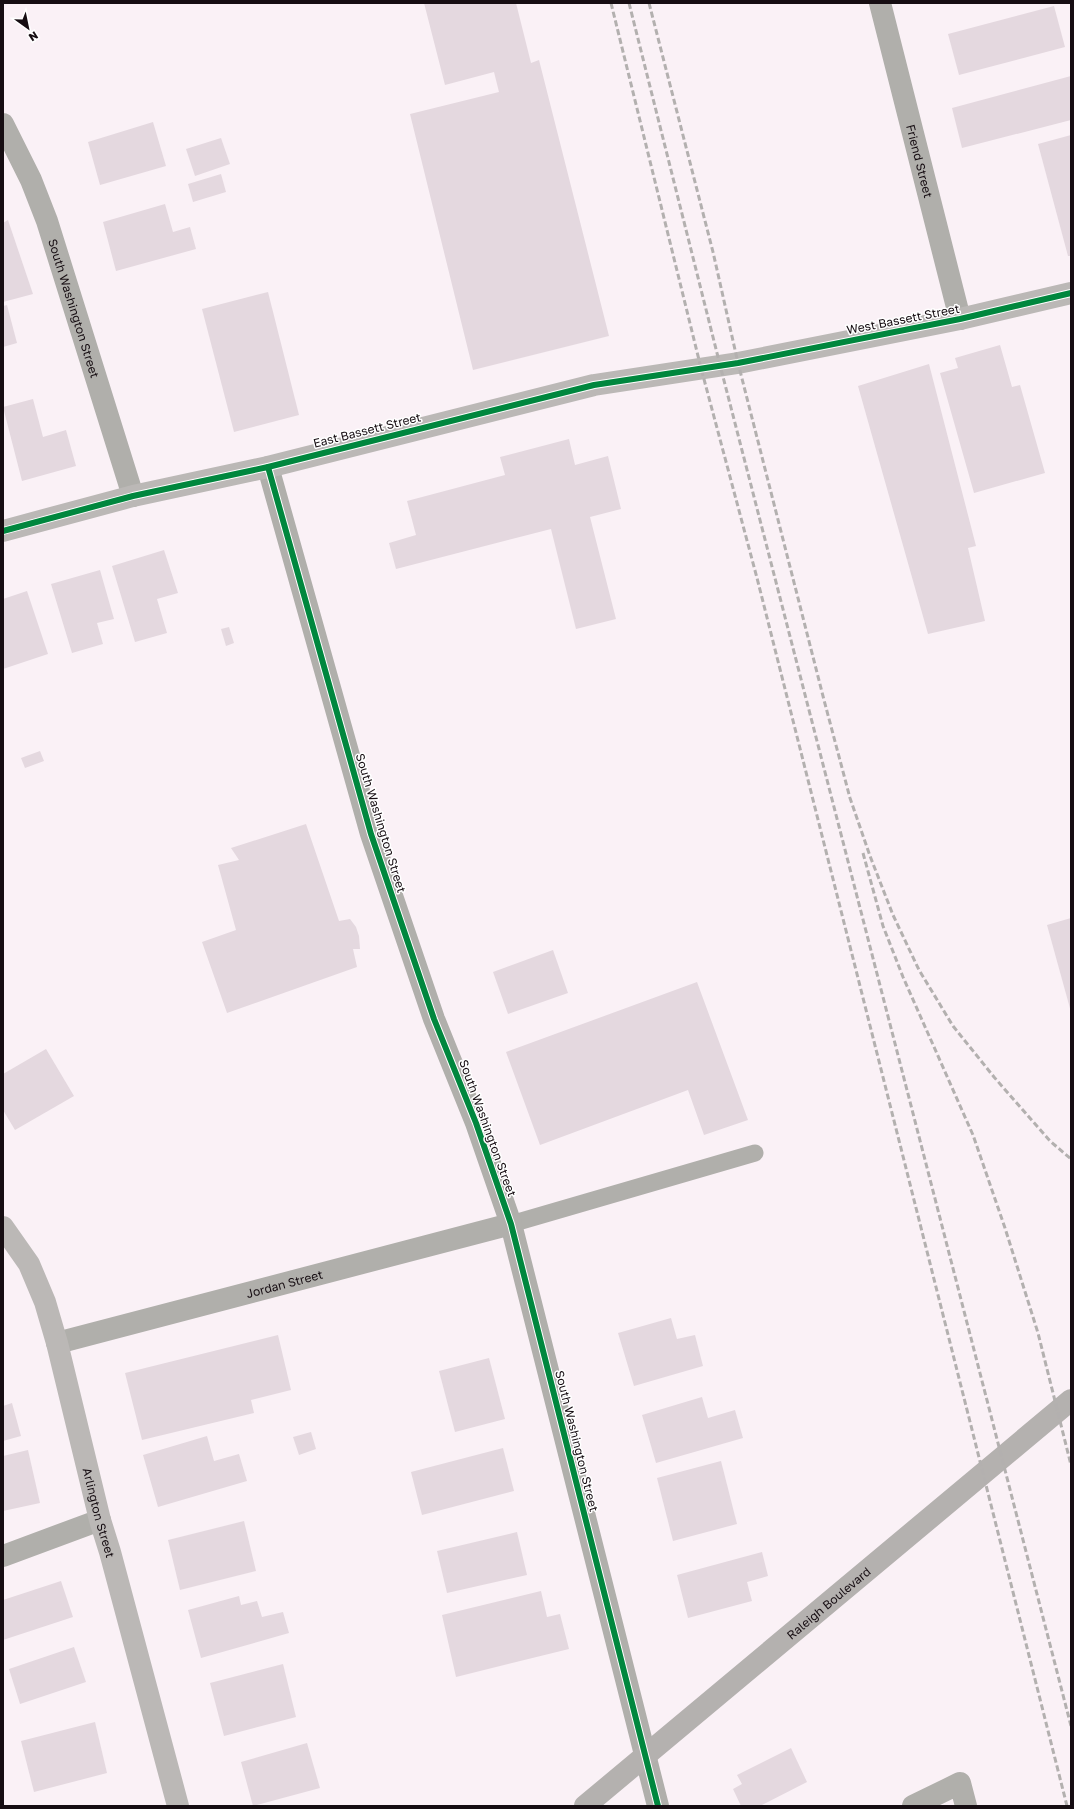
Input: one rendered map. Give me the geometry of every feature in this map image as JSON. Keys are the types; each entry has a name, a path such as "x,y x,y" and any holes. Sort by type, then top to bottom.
{"main road":[{"name":"Raleigh Boulevard","path":"585,1806 1071,1400"}],"street":[{"name":"Friend Street","path":"880,3 960,320"},
{"name":"South Washington Street","path":"3,124 31,180 47,221 133,496"},
{"name":"West Bassett Street","path":"738,363 960,320 1071,293"},
{"name":"East Bassett Street","path":"3,531 133,496 268,467 594,384 738,363"},
{"name":"South Washington Street","path":"268,467 374,841 434,1019 476,1123 511,1224 658,1806"},
{"name":"Jordan Street","path":"57,1343 511,1224"},
{"name":"Arlington Street","path":"3,1226 29,1264 45,1302 57,1343 100,1520 110,1552 178,1806"},
{"path":"3,1556 100,1520"},
{"path":"913,1806 960,1783 966,1806"}],"lane":[{"path":"511,1224 755,1153"}],"building":[{"path":"424,3 516,3 531,63 539,60 609,336 473,370 410,114 499,92 494,72 445,85"},
{"path":"1054,6 1065,47 959,75 948,34"},
{"path":"1071,76 1071,120 962,148 952,108"},
{"path":"153,122 166,166 100,185 88,142"},
{"path":"1071,135 1071,256 1068,256 1038,144"},
{"path":"221,138 230,164 195,176 186,149"},
{"path":"221,174 226,192 193,202 188,184"},
{"path":"165,204 173,232 190,227 196,249 116,271 103,222"},
{"path":"8,220 33,294 3,302 3,223"},
{"path":"268,292 299,415 234,432 202,309"},
{"path":"7,305 17,343 3,347 3,306"},
{"path":"1000,345 1012,387 1020,385 1045,473 974,493 940,373 958,368 955,358"},
{"path":"929,364 976,546 968,548 985,621 928,634 858,386"},
{"path":"33,399 43,437 66,430 76,466 22,481 3,407"},
{"path":"569,439 575,465 608,456 621,509 590,517 616,619 576,629 551,529 396,569 389,543 416,535 407,501 505,475 500,457"},
{"path":"164,550 178,593 157,599 167,633 135,642 112,566"},
{"path":"100,570 114,619 97,623 103,644 72,653 51,584"},
{"path":"27,591 48,654 3,669 3,599"},
{"path":"229,627 234,643 226,646 221,629"},
{"path":"40,751 44,761 25,768 21,758"},
{"path":"306,824 339,921 350,919 356,927 359,936 360,949 353,949 357,967 227,1013 202,942 236,930 218,865 239,860 231,848"},
{"path":"1071,918 1071,1012 1047,925"},
{"path":"553,950 568,993 508,1014 493,972"},
{"path":"697,982 748,1120 704,1135 688,1090 540,1145 506,1052"},
{"path":"46,1049 74,1096 15,1130 3,1110 3,1074"},
{"path":"671,1318 677,1339 695,1335 703,1366 634,1386 618,1333"},
{"path":"278,1335 291,1390 251,1400 254,1413 142,1440 125,1373"},
{"path":"489,1358 505,1419 455,1432 439,1371"},
{"path":"702,1397 708,1418 735,1410 743,1438 656,1463 642,1415"},
{"path":"12,1403 21,1436 3,1441 3,1406"},
{"path":"311,1432 316,1449 299,1455 293,1437"},
{"path":"207,1436 214,1461 239,1454 247,1481 158,1507 143,1455"},
{"path":"503,1448 514,1491 422,1515 411,1472"},
{"path":"28,1450 40,1503 3,1511 3,1456"},
{"path":"721,1461 737,1524 673,1541 657,1478"},
{"path":"244,1521 256,1571 180,1590 168,1540"},
{"path":"517,1532 527,1575 447,1593 437,1551"},
{"path":"762,1552 768,1576 747,1582 752,1601 688,1618 677,1575"},
{"path":"61,1581 73,1617 3,1640 3,1600"},
{"path":"541,1591 547,1617 560,1614 569,1649 456,1677 442,1615"},
{"path":"239,1596 241,1605 257,1601 262,1617 283,1612 289,1633 201,1658 188,1610"},
{"path":"74,1647 86,1682 20,1704 9,1669"},
{"path":"283,1664 296,1717 224,1736 210,1683"},
{"path":"95,1722 107,1773 34,1792 21,1741"},
{"path":"307,1743 320,1788 253,1806 241,1762"},
{"path":"791,1748 807,1782 760,1806 741,1806 733,1789 742,1784 737,1775"}],"railway":[{"path":"611,3 701,368 757,578 1067,1806"},
{"path":"629,3 720,365 1071,1726"},
{"path":"649,3 713,252 738,363 824,700 850,798 870,856 893,915 919,970 953,1026 994,1077 1050,1141 1071,1159"},
{"path":"863,853 883,926 903,977 973,1135 1005,1228 1038,1333 1071,1465"}],"cycle path":[{"path":"3,531 133,496 268,467 594,385 738,363 960,319 1071,293"},
{"path":"268,467 371,834 434,1019 476,1123 511,1224 658,1806"}]}
